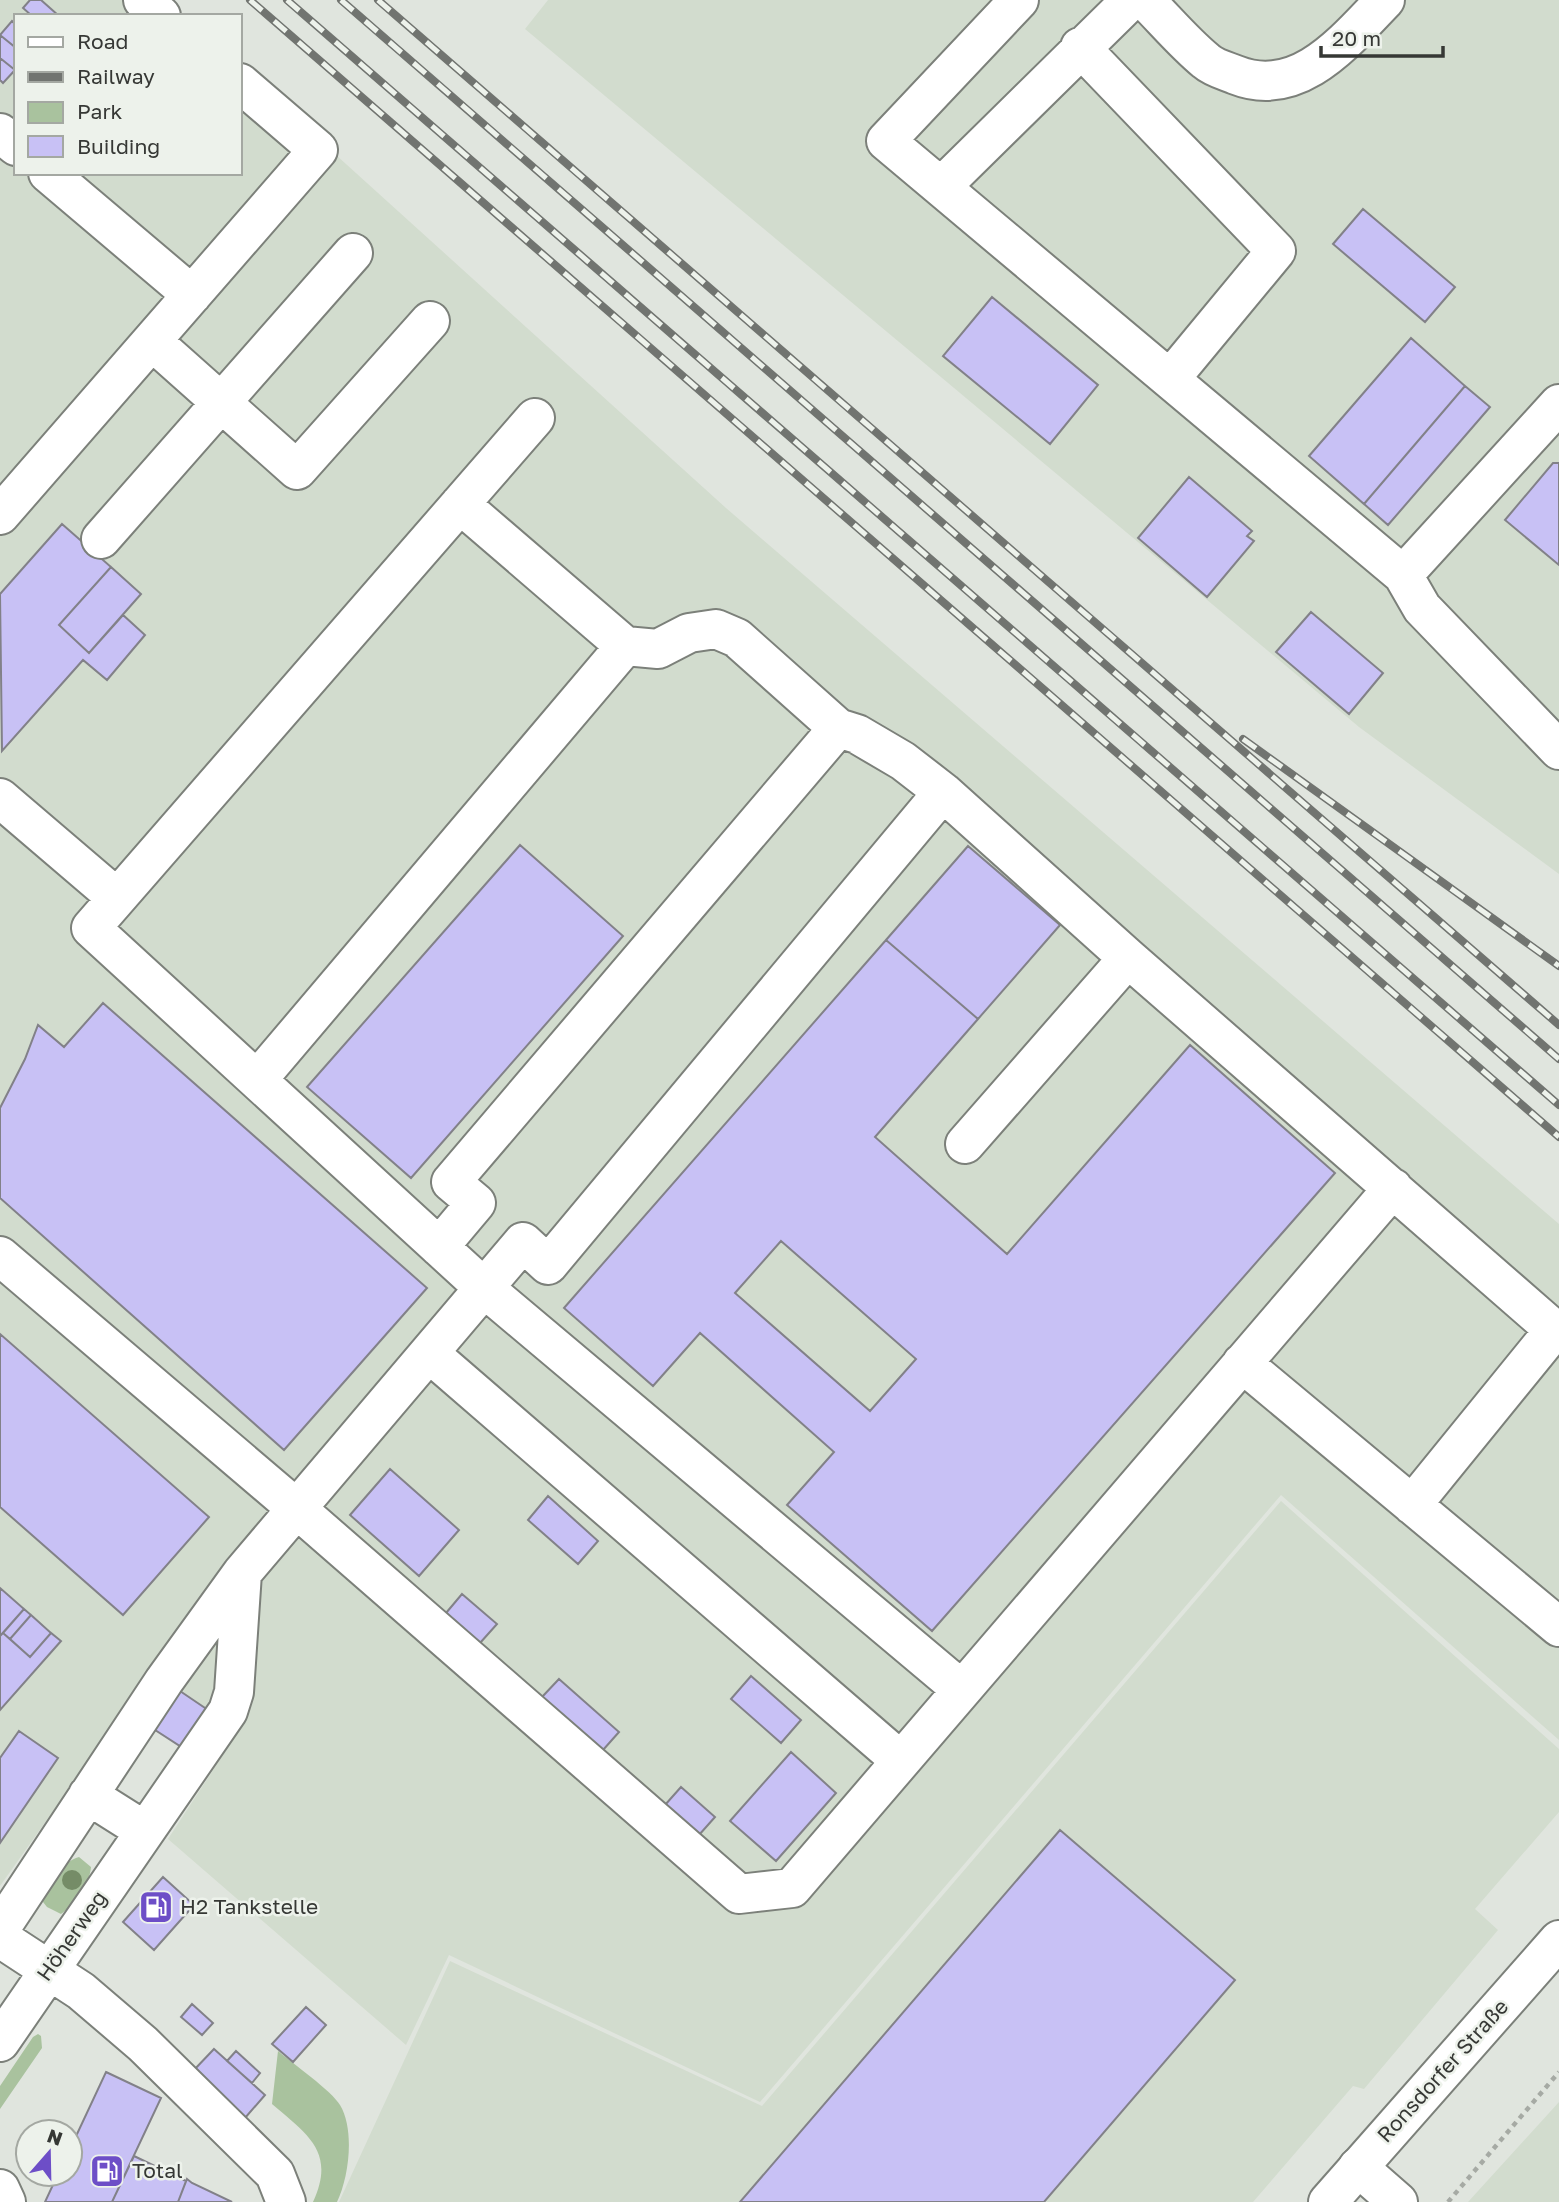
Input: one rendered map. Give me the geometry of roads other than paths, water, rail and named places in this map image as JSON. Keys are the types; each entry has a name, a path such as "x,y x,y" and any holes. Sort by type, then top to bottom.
{"main road":[{"path":"143,0 159,14"},
{"path":"1019,0 886,141 1403,575 1422,608 1559,750"},
{"path":"941,187 1080,47 1131,0"},
{"path":"1145,0 1208,64 1245,79 1274,80 1306,72 1329,57 1385,0"},
{"path":"1080,47 1276,251 1170,379"},
{"path":"0,514 318,150 242,85"},
{"path":"0,133 14,144"},
{"path":"50,175 192,295"},
{"path":"101,539 353,253"},
{"path":"152,341 297,470 430,321"},
{"path":"1403,575 1559,404"},
{"path":"535,418 90,928 484,1288 962,1690"},
{"path":"460,503 625,646 658,649 689,633 716,629 737,638 762,658 838,728 857,734 902,761 943,792 1128,958 1557,1331 1412,1505"},
{"path":"258,1079 625,646"},
{"path":"439,1247 476,1203 451,1181 838,728"},
{"path":"0,1929 164,1681 242,1573 523,1241 548,1265 943,792"},
{"path":"0,798 117,898"},
{"path":"965,1144 1128,958"},
{"path":"0,1256 297,1509 739,1894 792,1888 1393,1188"},
{"path":"429,1353 901,1761"},
{"path":"1242,1363 1559,1627"},
{"name":"Höherweg","path":"0,2042 228,1711 234,1692 242,1573"},
{"path":"88,1795 145,1831"},
{"path":"0,1938 92,2000 211,2110 275,2174 286,2202"},
{"name":"Ronsdorfer Straße","path":"1328,2202 1559,1940"},
{"path":"1358,2166 1398,2202"},
{"path":"0,2189 6,2202"}],"railway":[{"path":"250,0 1559,1137"},
{"path":"287,0 1559,1105"},
{"path":"341,0 1559,1059"},
{"path":"378,0 1559,1025"},
{"path":"1243,739 1559,966"}],"place":[{"name":"H2 Tankstelle","path":"156,1907"},
{"name":"Total","path":"107,2171"}]}
